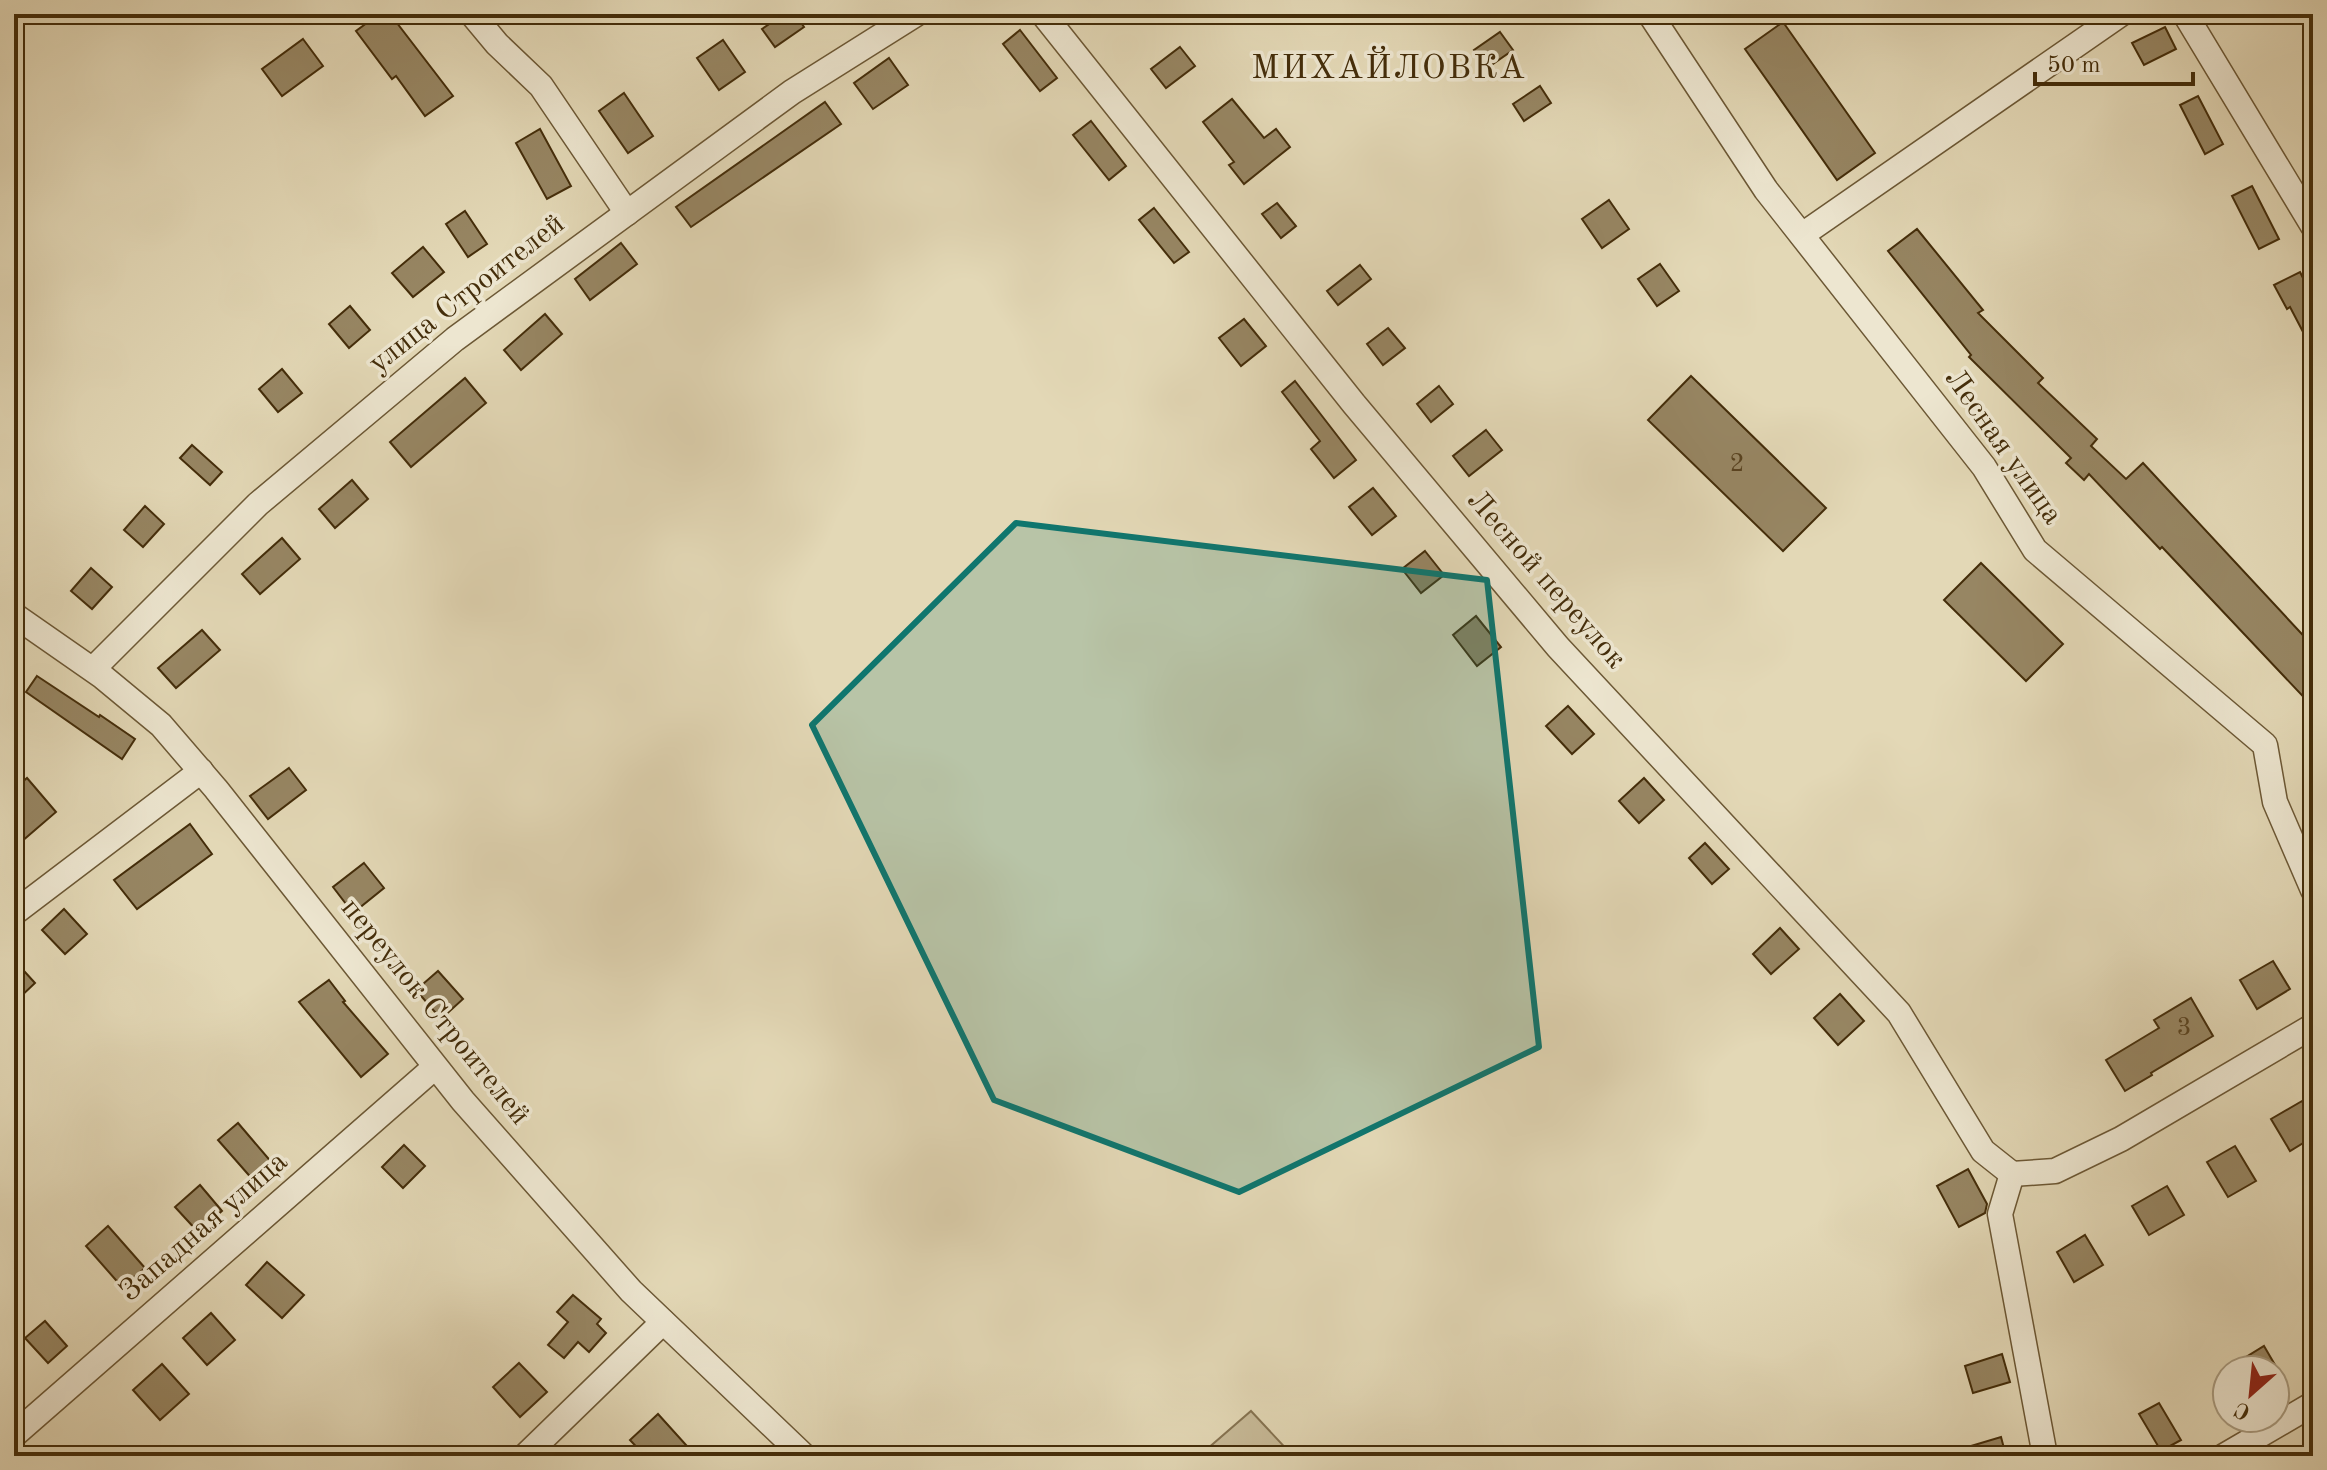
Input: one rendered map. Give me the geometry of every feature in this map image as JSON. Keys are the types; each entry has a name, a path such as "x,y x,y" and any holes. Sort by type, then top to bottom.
{"street":[{"path":"472,14 497,44 541,86 627,213"},
{"name":"улица Строителей","path":"93,669 258,504 455,339 792,92 916,14"},
{"name":"Лесной переулок","path":"1043,14 1354,404 1558,647 1899,1013 1983,1151 2012,1174"},
{"name":"Лесная улица","path":"1650,14 1766,190 1984,467 2035,550 2265,745 2275,802 2313,890"},
{"path":"1802,235 2121,14"},
{"path":"2185,14 2313,227"},
{"name":"переулок Строителей","path":"14,615 93,669 161,725 463,1101 631,1291 804,1456"},
{"path":"14,913 201,771"},
{"path":"2045,1456 2000,1214 2012,1174 2055,1171 2121,1139 2313,1026"},
{"name":"Западная улица","path":"14,1435 435,1067"},
{"path":"525,1456 663,1322"},
{"path":"2224,1456 2313,1404"}],"highlighted area":[{"path":"1016,523 1487,580 1539,1047 1239,1192 994,1100 812,725"}],"shaded area":[{"path":"1251,1411 1293,1456 1199,1456"}],"building":[{"path":"379,14 390,14 453,96 425,116 396,76 392,79 356,31"},
{"path":"784,14 795,14 804,27 775,47 762,29"},
{"path":"1783,22 1875,153 1837,180 1745,49"},
{"path":"2165,27 2176,49 2144,65 2132,43"},
{"path":"1020,30 1057,78 1040,91 1003,44"},
{"path":"1500,32 1513,50 1487,68 1474,50"},
{"path":"303,39 323,66 282,96 262,69"},
{"path":"723,40 745,72 719,90 697,58"},
{"path":"1180,47 1195,66 1166,88 1151,69"},
{"path":"889,58 908,85 873,109 854,83"},
{"path":"1540,86 1551,103 1524,121 1513,104"},
{"path":"624,93 653,136 628,153 599,111"},
{"path":"2198,96 2223,144 2205,154 2180,105"},
{"path":"1232,99 1264,138 1276,129 1290,147 1244,184 1229,165 1234,162 1203,122"},
{"path":"825,102 841,124 691,227 676,207"},
{"path":"1091,121 1126,166 1109,180 1073,135"},
{"path":"540,129 571,186 547,199 516,143"},
{"path":"2252,186 2279,239 2259,249 2232,196"},
{"path":"1609,200 1629,229 1602,248 1582,219"},
{"path":"1277,203 1296,226 1281,238 1262,214"},
{"path":"1154,208 1189,252 1174,263 1139,220"},
{"path":"465,211 487,244 468,257 446,224"},
{"path":"1917,229 1983,310 1978,313 2043,378 2038,383 2097,439 2091,446 2126,479 2143,463 2313,646 2313,707 2089,474 2084,480 2066,463 2071,458 1969,357 1971,355 1888,251"},
{"path":"621,243 637,264 590,300 575,279"},
{"path":"423,247 444,272 413,297 392,273"},
{"path":"1660,264 1679,291 1657,306 1638,279"},
{"path":"1360,265 1371,279 1338,305 1327,291"},
{"path":"2300,272 2313,298 2313,351 2290,307 2287,309 2274,285"},
{"path":"350,306 370,330 349,348 329,324"},
{"path":"545,314 562,334 521,370 504,350"},
{"path":"1244,319 1266,346 1241,366 1219,338"},
{"path":"1388,328 1405,348 1383,365 1367,344"},
{"path":"282,369 302,393 278,412 259,389"},
{"path":"1691,376 1826,508 1783,551 1648,420"},
{"path":"465,378 486,403 411,467 390,442"},
{"path":"1295,381 1356,460 1334,478 1311,449 1320,441 1282,392"},
{"path":"1439,386 1453,404 1431,422 1417,404"},
{"path":"1486,430 1502,450 1469,476 1453,456"},
{"path":"192,445 222,472 210,485 180,458"},
{"path":"352,480 368,499 335,528 319,509"},
{"path":"1373,488 1396,516 1372,535 1349,507"},
{"path":"145,506 164,524 143,547 124,530"},
{"path":"282,538 300,559 260,594 242,574"},
{"path":"1425,551 1444,575 1421,593 1402,569"},
{"path":"1981,563 2063,644 2026,681 1944,600"},
{"path":"91,568 112,587 92,609 71,591"},
{"path":"1476,616 1501,647 1477,666 1453,635"},
{"path":"202,630 220,650 176,688 158,668"},
{"path":"37,676 135,739 122,759 26,692"},
{"path":"1568,706 1594,734 1572,754 1546,726"},
{"path":"289,768 306,790 268,819 250,796"},
{"path":"27,778 56,812 14,848 14,789"},
{"path":"1644,778 1664,800 1639,823 1619,801"},
{"path":"190,824 212,854 137,909 114,880"},
{"path":"1705,843 1729,869 1712,884 1689,858"},
{"path":"364,863 384,888 353,913 333,887"},
{"path":"64,909 87,934 65,954 42,930"},
{"path":"1780,928 1799,949 1771,974 1753,954"},
{"path":"14,960 35,983 14,1003"},
{"path":"2273,961 2290,989 2257,1009 2240,980"},
{"path":"438,971 463,999 441,1019 416,990"},
{"path":"329,980 343,1002 388,1054 361,1077 299,1002"},
{"path":"1840,994 1864,1021 1838,1045 1814,1018"},
{"path":"2191,998 2213,1036 2125,1091 2106,1060 2159,1028 2154,1020"},
{"path":"2302,1101 2313,1120 2313,1137 2290,1151 2271,1119"},
{"path":"238,1123 273,1164 254,1181 218,1140"},
{"path":"404,1145 425,1166 403,1188 382,1167"},
{"path":"2235,1146 2256,1181 2228,1197 2207,1162"},
{"path":"1968,1169 1987,1204 1985,1213 1959,1227 1937,1186"},
{"path":"200,1185 222,1211 198,1232 175,1207"},
{"path":"2167,1186 2184,1215 2149,1235 2132,1206"},
{"path":"108,1226 145,1268 122,1287 86,1246"},
{"path":"2085,1235 2103,1265 2074,1282 2057,1252"},
{"path":"267,1262 304,1295 282,1318 246,1285"},
{"path":"573,1295 601,1319 597,1324 606,1333 589,1352 578,1342 564,1358 548,1345 568,1322 557,1312"},
{"path":"211,1313 235,1340 207,1365 183,1338"},
{"path":"45,1321 67,1346 48,1363 25,1338"},
{"path":"2264,1346 2269,1354 2251,1354"},
{"path":"2002,1354 2010,1382 1973,1393 1965,1366"},
{"path":"519,1363 547,1392 520,1417 493,1387"},
{"path":"162,1364 189,1394 160,1420 133,1390"},
{"path":"2159,1403 2181,1440 2161,1451 2139,1414"},
{"path":"658,1414 686,1445 674,1456 645,1456 630,1440"},
{"path":"2001,1437 2006,1456 1952,1456 1951,1452"}],"district":[{"name":"МИХАЙЛОВКА","path":"1389,69"}]}
